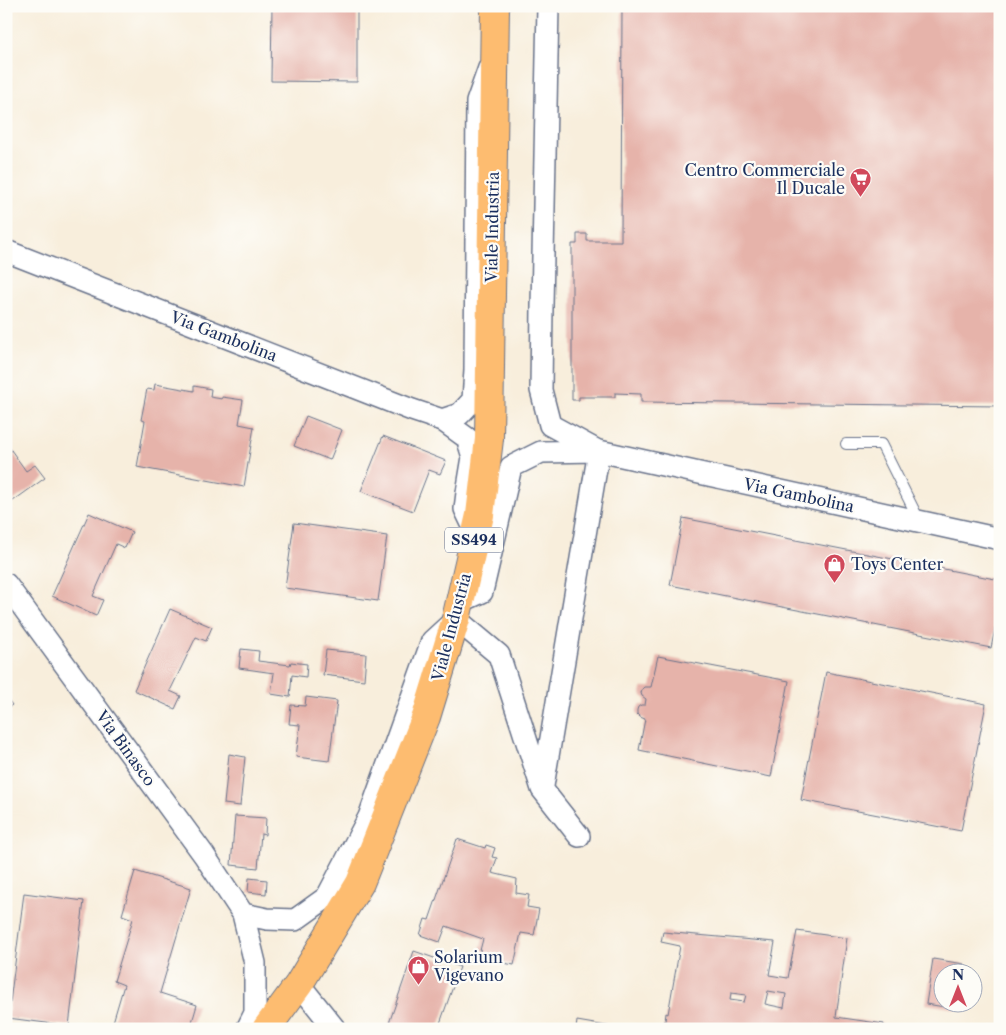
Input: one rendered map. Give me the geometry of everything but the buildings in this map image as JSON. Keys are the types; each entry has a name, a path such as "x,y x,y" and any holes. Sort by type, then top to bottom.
{"main road":[{"name":"Viale Industria","path":"266,1029 299,984 360,883 426,717 458,611 480,516 489,439 495,6"}],"street":[{"path":"548,6 541,390 550,425 599,451"},
{"path":"442,420 460,414 473,400 475,370 477,102 494,54"},
{"name":"Via Gambolina","path":"6,251 412,410 442,420 467,438 473,457 465,509 476,532"},
{"path":"243,914 267,919 295,920 327,898 369,817 432,641 458,611 482,592 511,467 541,452 599,451"},
{"path":"542,789 599,451"},
{"name":"Via Gambolina","path":"599,451 1000,539"},
{"name":"Via Binasco","path":"6,584 204,855 243,914 255,963 255,1013 247,1029"},
{"path":"458,611 499,655 542,789 579,836"},
{"path":"299,984 335,1029"}],"lane":[{"path":"846,444 881,444 920,521"}],"place":[{"name":"Centro Commerciale Il Ducale","path":"861,198"},
{"name":"Toys Center","path":"835,583"},
{"name":"Solarium Vigevano","path":"418,985"}]}
